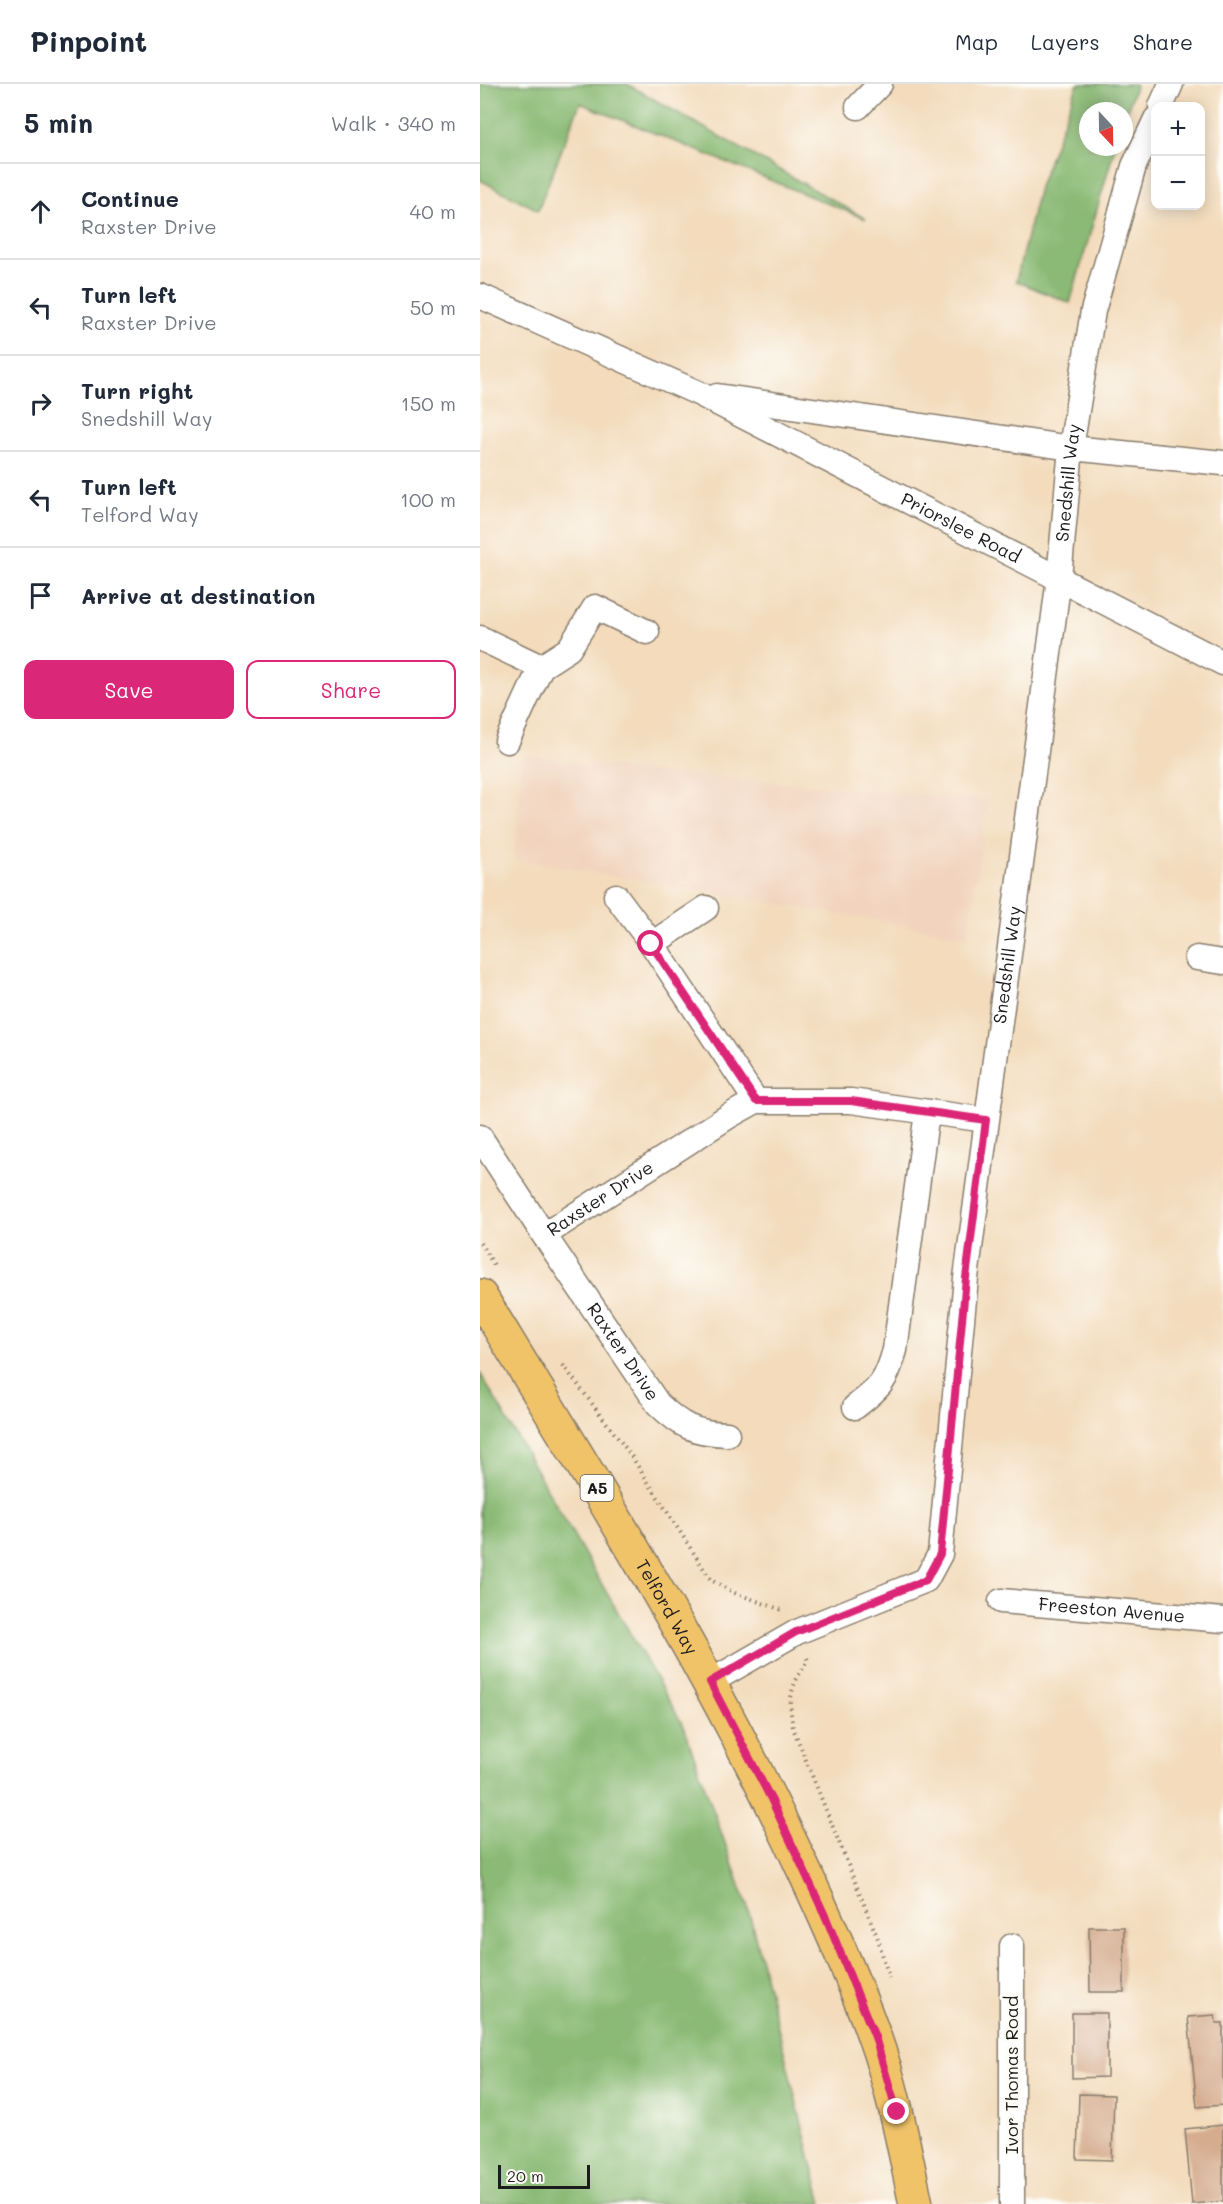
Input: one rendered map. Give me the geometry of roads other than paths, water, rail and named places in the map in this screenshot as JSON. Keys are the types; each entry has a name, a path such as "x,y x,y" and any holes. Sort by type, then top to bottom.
{"main road":[{"name":"Telford Way","path":"489,1284 710,1682 771,1799 827,1920 875,2037 897,2112 916,2204"}],"street":[{"path":"858,107 880,84"},
{"path":"1163,102 1171,84"},
{"name":"Snedshill Way","path":"710,1682 796,1632 926,1580 940,1554 966,1278 1059,578 1071,448 1093,310 1134,166 1151,128"},
{"name":"Priorslee Road","path":"480,296 698,393 1223,663"},
{"name":"Priorslee Road","path":"698,393 1071,448 1223,463"},
{"path":"507,741 541,667 568,649 595,607 648,632"},
{"path":"480,638 541,667"},
{"path":"616,896 651,944 756,1101"},
{"path":"651,944 706,908"},
{"path":"1197,958 1223,962"},
{"name":"Raxster Drive","path":"480,1137 544,1235 756,1101 851,1101 986,1120"},
{"path":"855,1407 879,1388 888,1374 895,1350 927,1112"},
{"name":"Raxter Drive","path":"544,1235 658,1404 677,1422 693,1430 727,1434"},
{"name":"Freeston Avenue","path":"1001,1601 1223,1620"},
{"name":"Ivor Thomas Road","path":"1012,1946 1012,2204"}]}
